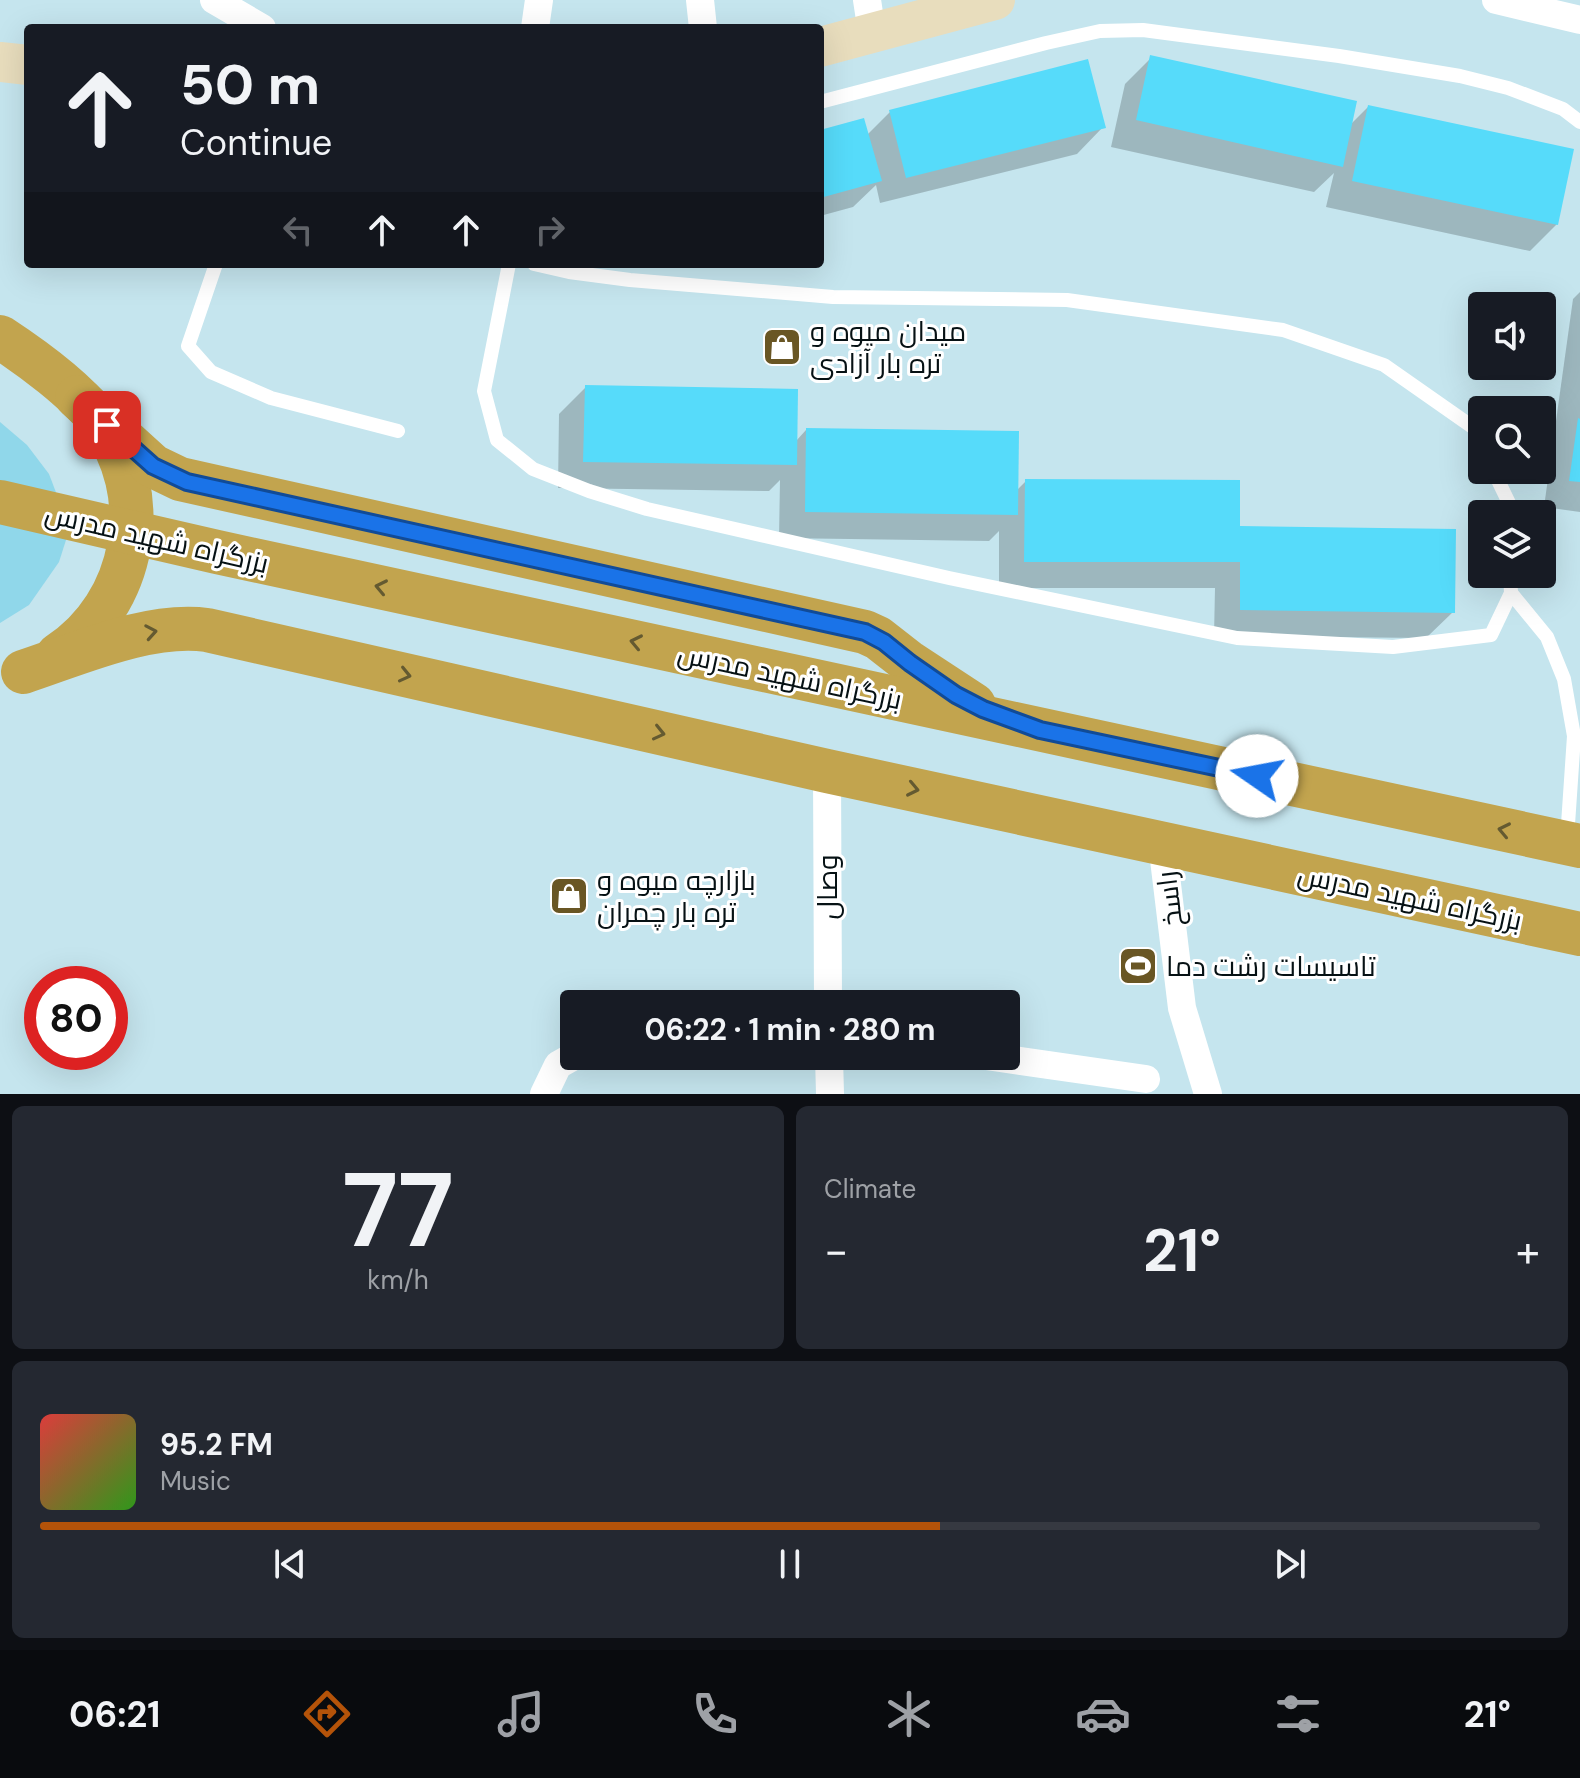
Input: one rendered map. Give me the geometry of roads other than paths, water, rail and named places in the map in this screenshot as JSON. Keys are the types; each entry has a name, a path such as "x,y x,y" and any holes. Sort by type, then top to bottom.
{"highway":[{"path":"0,337 77,397 153,466 180,479 865,632 884,642 964,700 1040,730"},
{"path":"11,675 62,652 87,631 113,596 128,555 133,523 132,501 124,469 105,430 77,397"},
{"name":"بزرگراه شهید مدرس","path":"0,502 217,552 1573,845"},
{"name":"بزرگراه شهید مدرس","path":"11,675 134,635 199,629 827,771 1580,934"}],"main road":[{"path":"824,45 870,16 995,0"},
{"path":"0,62 24,65"}],"street":[{"path":"536,24 539,0"},
{"path":"700,0 703,24"},
{"path":"1496,0 1580,20"},
{"path":"222,2 256,24"},
{"name":"وصال","path":"827,771 828,990"},
{"name":"راسخ","path":"1162,843 1182,1008 1208,1094"},
{"path":"1020,1061 1146,1079"},
{"path":"544,1094 560,1064"},
{"path":"829,1070 830,1094"}],"lane":[{"path":"824,101 1046,43 1100,31 1143,30 1339,56 1460,76 1508,88 1563,109 1580,122"},
{"path":"215,268 188,346 211,372 271,398 398,431"},
{"path":"508,268 484,391 497,440 533,469 589,491 647,509 949,578 1237,638 1393,647 1491,635 1511,588"},
{"path":"552,268 630,280 833,297 1067,300 1283,330 1384,365 1468,424"},
{"path":"1511,593 1547,637 1564,679 1577,733 1573,845"}],"place":[{"name":"میدان میوه و تره بار آزادی","path":"782,347"},
{"name":"بازارچه میوه و تره بار چمران","path":"569,896"},
{"name":"تاسیسات رشت دما","path":"1138,966"}]}
